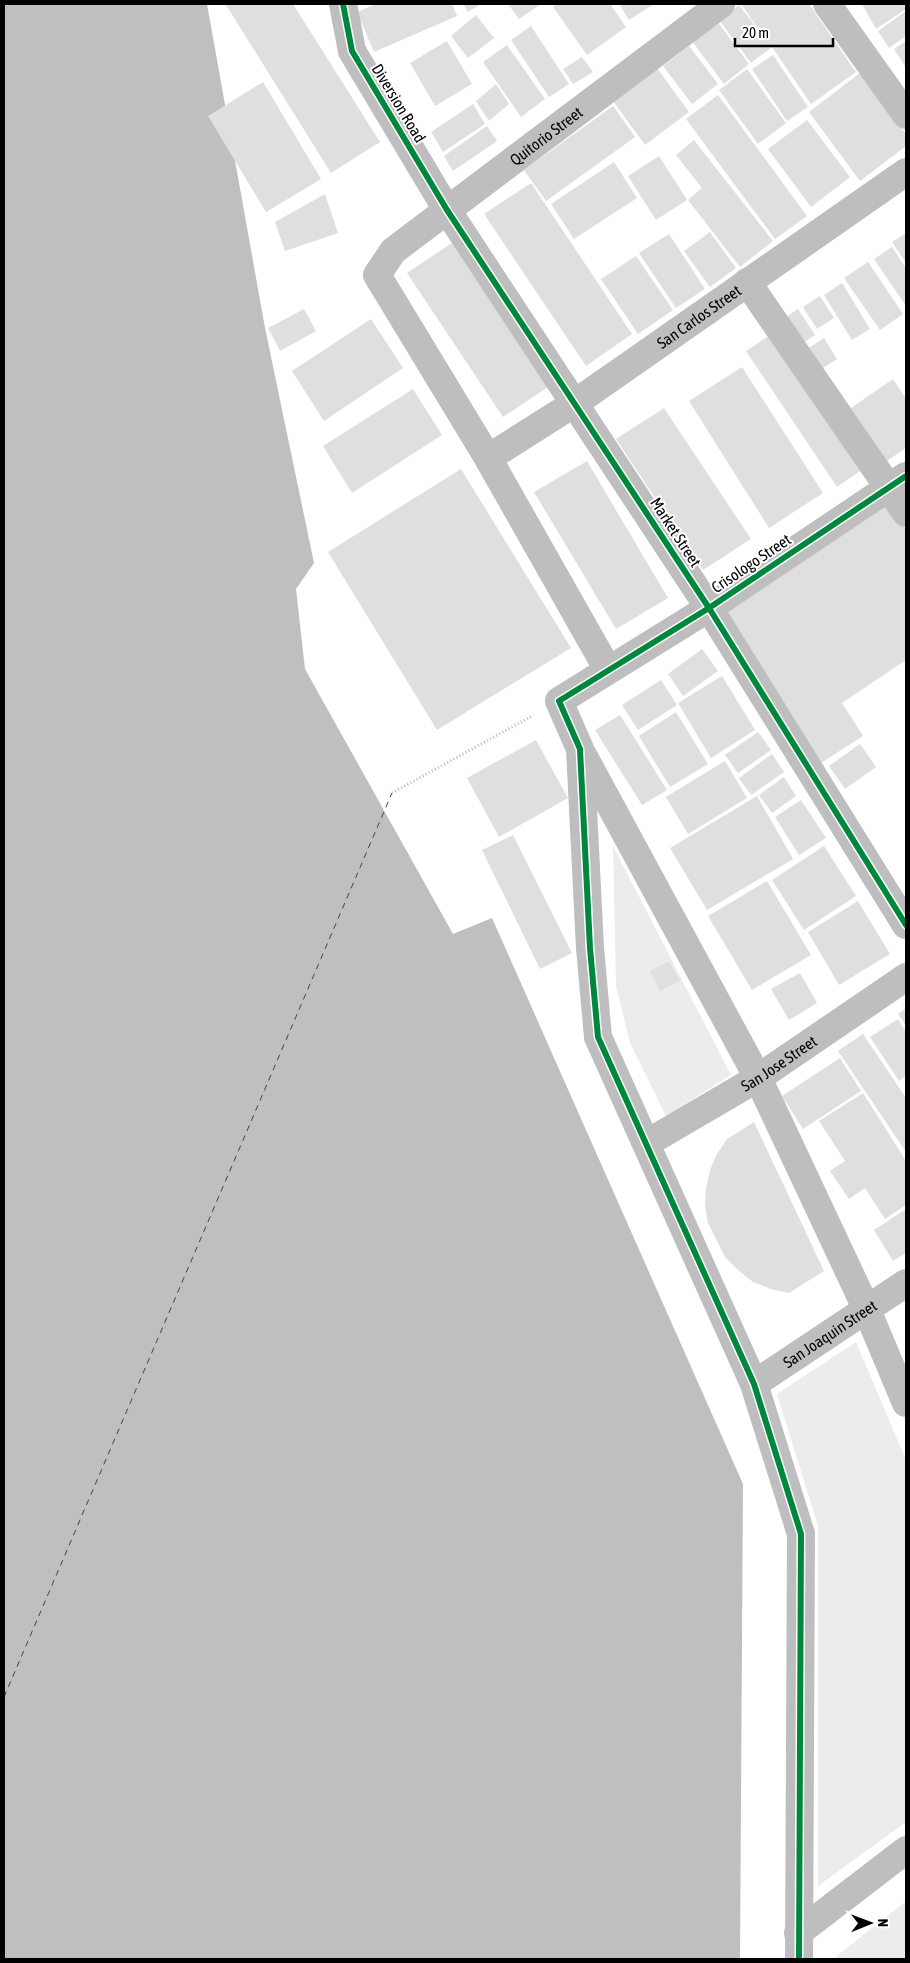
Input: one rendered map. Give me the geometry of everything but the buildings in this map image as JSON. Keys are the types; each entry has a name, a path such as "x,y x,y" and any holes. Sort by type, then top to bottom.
{"street":[{"name":"Diversion Road","path":"343,4 352,51 447,210"},
{"name":"Quitorio Street","path":"488,458 377,275 393,251 721,4"},
{"path":"827,4 906,115"},
{"name":"San Carlos Street","path":"488,458 575,404 906,172"},
{"name":"Market Street","path":"447,210 709,608 906,925"},
{"path":"747,282 897,482 906,513"},
{"path":"488,458 608,670"},
{"name":"Crisologo Street","path":"559,701 709,608 897,482"},
{"path":"559,701 580,749 758,1078 867,1310 906,1403"},
{"path":"580,749 590,948 598,1037 754,1384 801,1534 798,1946"},
{"name":"San Jose Street","path":"647,1143 758,1078 906,978"},
{"name":"San Joaquin Street","path":"754,1384 906,1283"},
{"path":"798,1946 906,1850"}],"path":[{"path":"392,793 559,701"}],"shaded area":[{"path":"4,4 207,4 265,328 314,563 296,589 305,669 453,934 492,918 743,1484 740,1959 4,1959"},
{"path":"613,846 731,1075 666,1116 630,1043 616,986"},
{"path":"856,1342 906,1460 906,1822 818,1886 818,1526 777,1394"},
{"path":"906,1901 906,1959 833,1959"}],"ferry route":[{"path":"4,1697 392,793"}],"cycle path":[{"path":"343,4 352,51 447,210 709,608 906,925"},
{"path":"799,1959 801,1534 754,1384 598,1037 590,948 580,749 559,701 709,608 906,476"}]}
